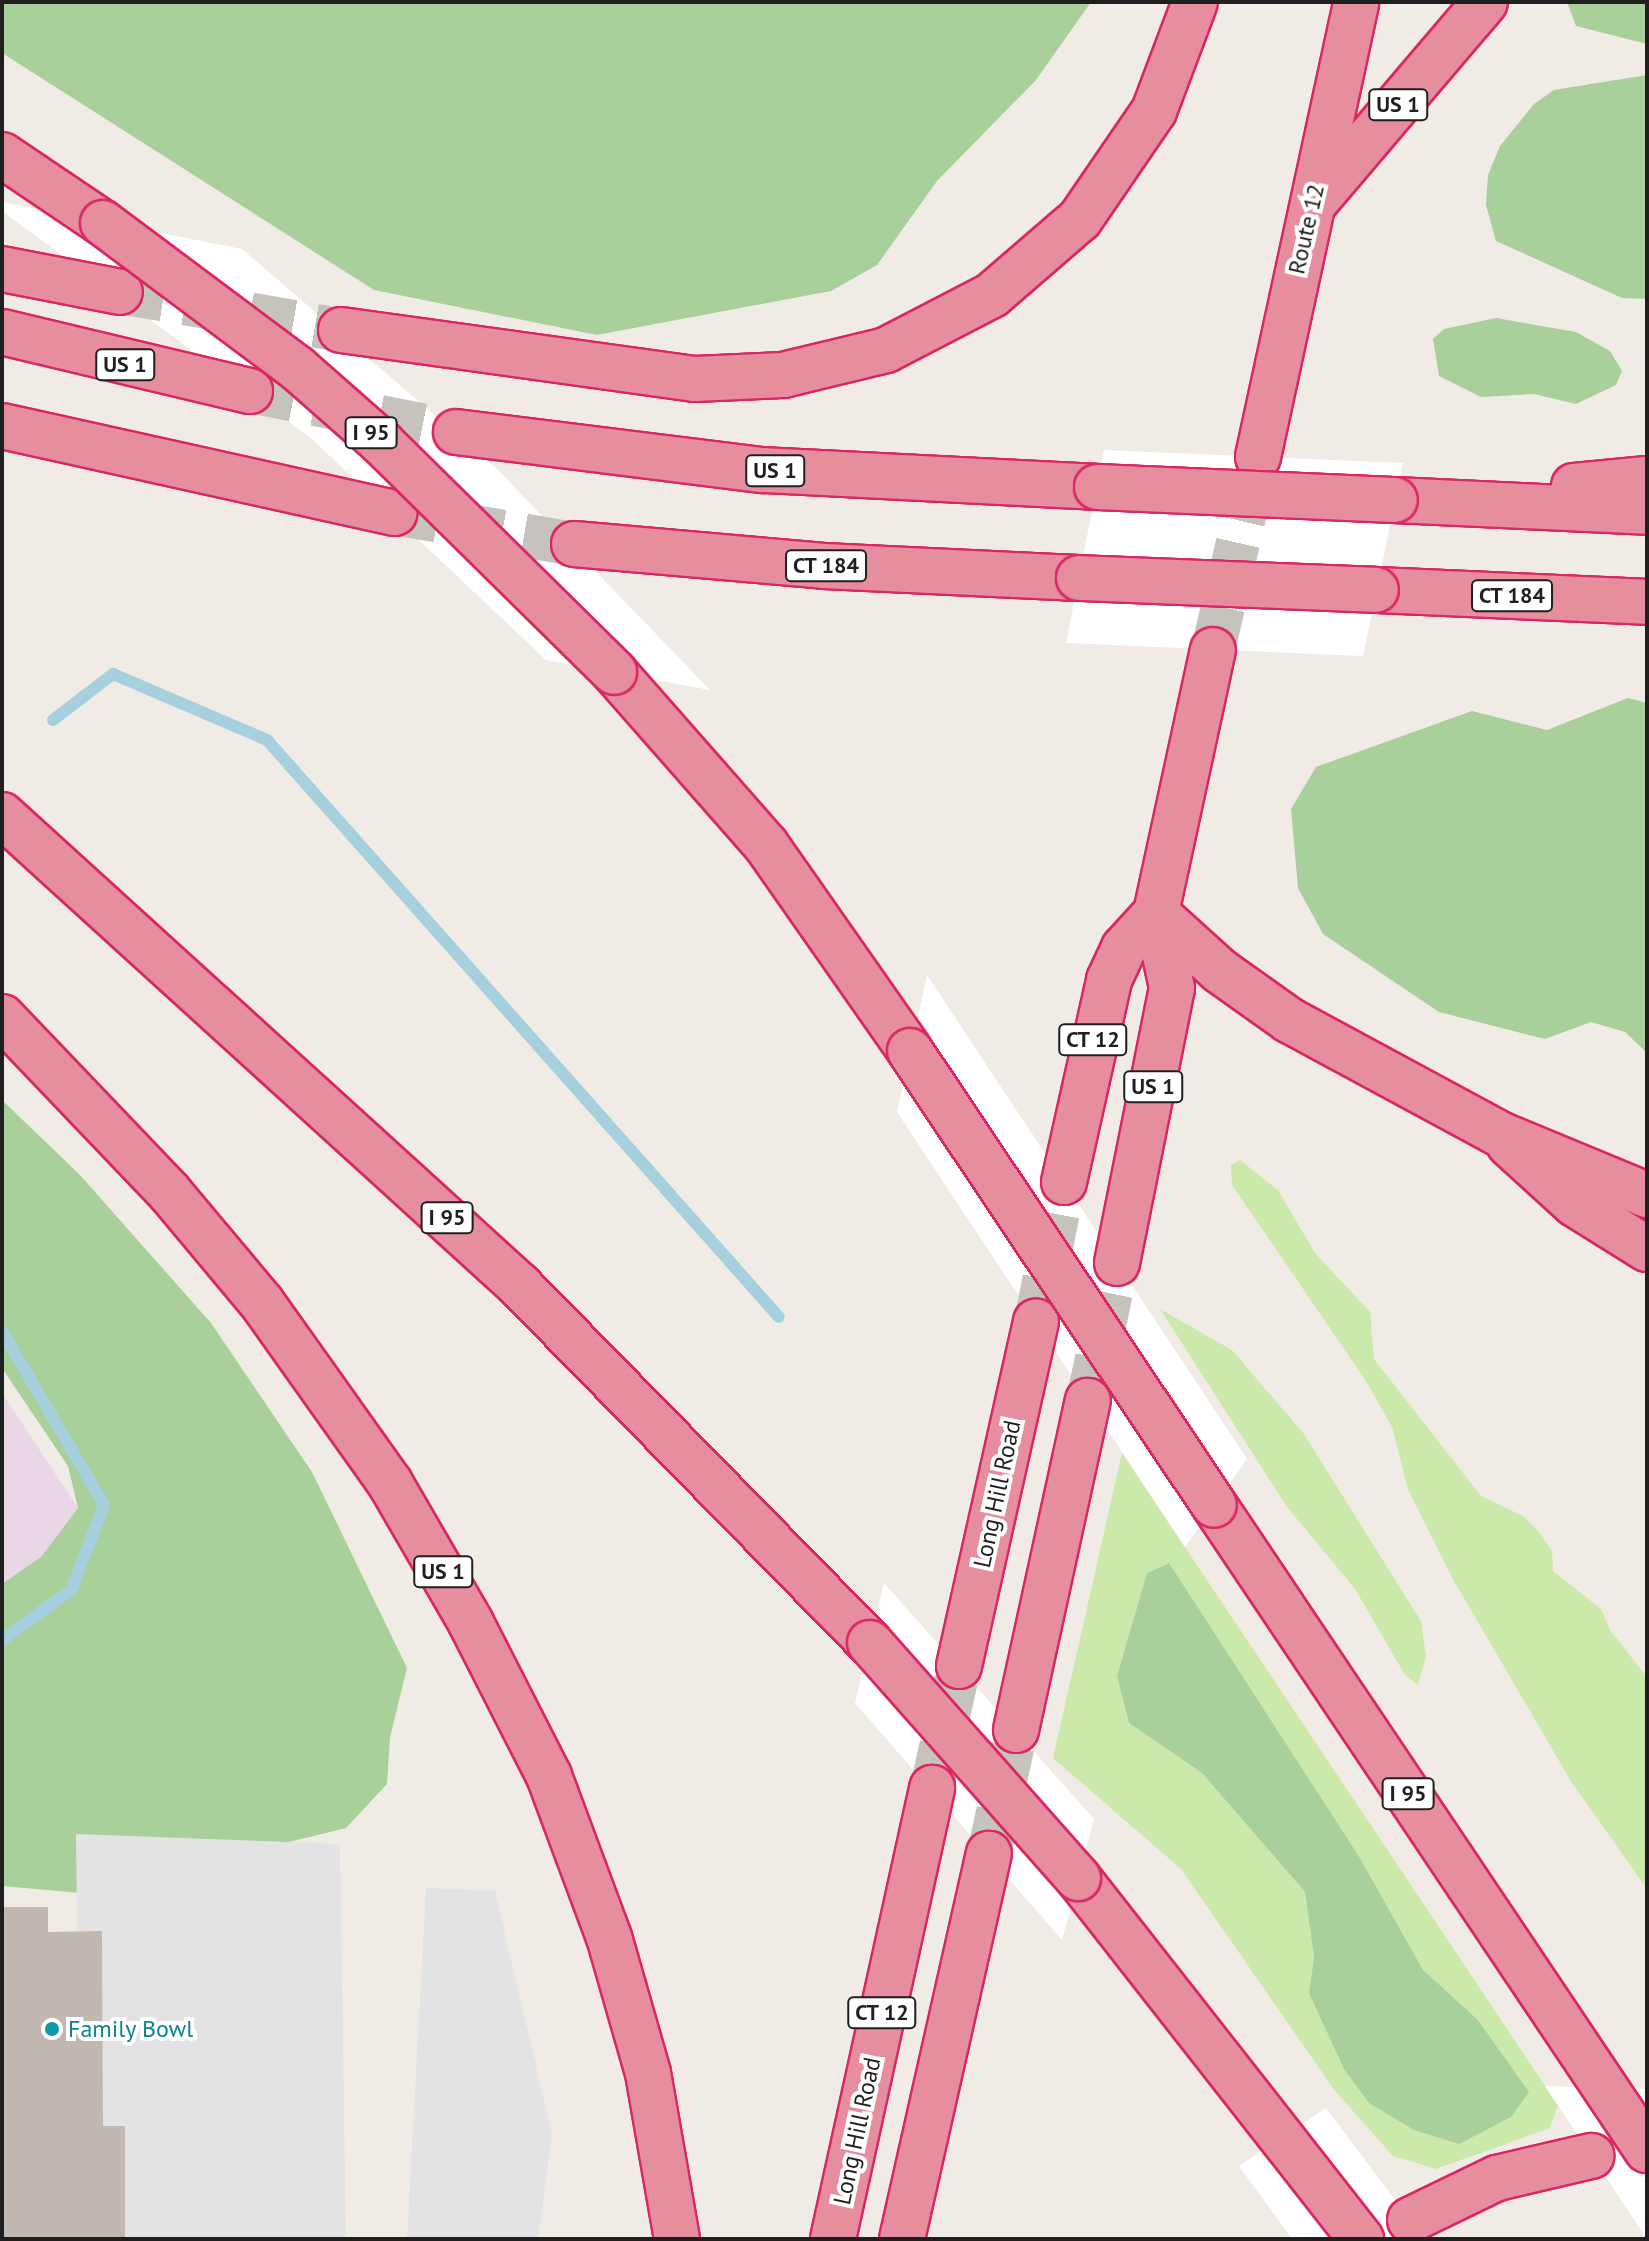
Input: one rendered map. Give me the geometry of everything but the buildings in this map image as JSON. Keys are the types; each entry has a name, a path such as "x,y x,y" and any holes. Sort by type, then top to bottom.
{"highway":[{"path":"341,330 695,379 783,375 886,350 992,295 1080,219 1150,119 1195,2"},
{"name":"Route 12","path":"1258,457 1356,2"},
{"name":"US 1","path":"1311,207 1485,2"},
{"name":"I 95","path":"2,155 103,223 297,368 382,443 614,672 766,845 910,1051 1647,2150"},
{"path":"2,269 120,292"},
{"name":"US 1","path":"2,332 250,391"},
{"path":"2,426 394,513"},
{"name":"US 1","path":"456,432 763,470 1453,503 1647,479"},
{"path":"1453,503 1647,512"},
{"name":"CT 184","path":"574,544 824,566 1646,602"},
{"name":"US 1","path":"1117,1263 1172,988 1156,913 1213,650"},
{"name":"I 95","path":"2,815 519,1285 870,1643 1078,1878 1284,2135 1361,2239"},
{"path":"1156,913 1274,1011 1502,1135 1647,1195"},
{"name":"CT 12","path":"1064,1182 1109,980 1124,948 1156,913"},
{"name":"US 1","path":"2,1017 170,1193 262,1303 390,1483 471,1623 559,1800 609,1937 650,2083 677,2239"},
{"path":"1502,1135 1575,1204 1647,1249"},
{"name":"Long Hill Road","path":"959,1666 1036,1322"},
{"path":"1016,1730 1088,1401"},
{"name":"Long Hill Road","path":"833,2239 932,1788"},
{"path":"902,2239 989,1854"},
{"path":"1410,2220 1505,2175 1591,2156"}],"shaded area":[{"path":"2,1393 78,1508 41,1557 2,1587"},
{"path":"76,1834 340,1844 346,2239 125,2239 125,2126 103,2126 102,1932 77,1932"},
{"path":"426,1888 495,1891 552,2134 538,2239 407,2239"}],"green space":[{"path":"2,2 1091,2 1036,80 937,181 877,265 831,291 597,335 374,290 2,53"},
{"path":"1567,2 1647,2 1647,44 1576,26"},
{"path":"1647,75 1647,299 1622,298 1496,241 1486,205 1488,175 1500,146 1534,104 1554,90"},
{"path":"1496,318 1576,332 1610,351 1622,371 1616,385 1576,404 1534,394 1481,397 1439,376 1433,339 1444,329"},
{"path":"1628,698 1647,703 1647,1053 1625,1032 1591,1022 1545,1039 1439,1012 1323,934 1298,888 1291,809 1316,767 1472,711 1547,730"},
{"path":"2,1100 80,1175 211,1323 312,1472 407,1668 390,1737 387,1784 346,1828 81,1893 2,1886 2,1584 41,1557 78,1508 68,1466 2,1368"},
{"path":"1240,1160 1278,1190 1315,1253 1370,1312 1374,1359 1481,1496 1523,1516 1539,1532 1552,1551 1553,1571 1601,1609 1610,1630 1647,1677 1647,1889 1572,1783 1454,1581 1408,1489 1392,1427 1366,1381 1232,1185 1231,1165"},
{"path":"1160,1309 1232,1350 1304,1434 1421,1621 1426,1657 1418,1685 1405,1675 1355,1589 1287,1507"},
{"path":"1122,1453 1558,2105 1550,2128 1436,2169 1393,2156 1335,2091 1181,1869 1053,1758","holes":["1168,1563 1360,1858 1423,1970 1477,2019 1309,1993 1314,1957 1305,1892 1202,1773 1129,1723 1117,1676 1147,1573"]},
{"path":"1169,1563 1360,1858 1423,1970 1477,2019 1529,2092 1511,2117 1459,2144 1414,2130 1369,2103 1344,2069 1309,1993 1314,1957 1305,1892 1202,1773 1129,1723 1117,1676 1147,1573"}],"pier":[{"path":"2,202 242,249 497,469 710,690 546,660 312,439 2,211"},
{"path":"1104,450 1403,463 1363,656 1066,643"},
{"path":"927,975 1247,1459 1185,1547 897,1112"},
{"path":"884,1583 1094,1819 1062,1940 855,1703"},
{"path":"1545,2086 1647,2089 1647,2239"},
{"path":"1326,2108 1424,2239 1292,2239 1239,2166"}],"waterway":[{"path":"53,720 113,674 267,740 779,1317"},
{"path":"2,1331 104,1505 71,1590 2,1640"}],"tunnel":[{"path":"120,292 341,330"},
{"path":"250,391 456,432"},
{"path":"1213,650 1258,457"},
{"path":"394,513 574,544"},
{"path":"1036,1322 1064,1182"},
{"path":"1088,1401 1117,1263"},
{"path":"932,1788 959,1666"},
{"path":"989,1854 1016,1730"}],"place":[{"name":"Family Bowl","path":"52,2029"}]}
